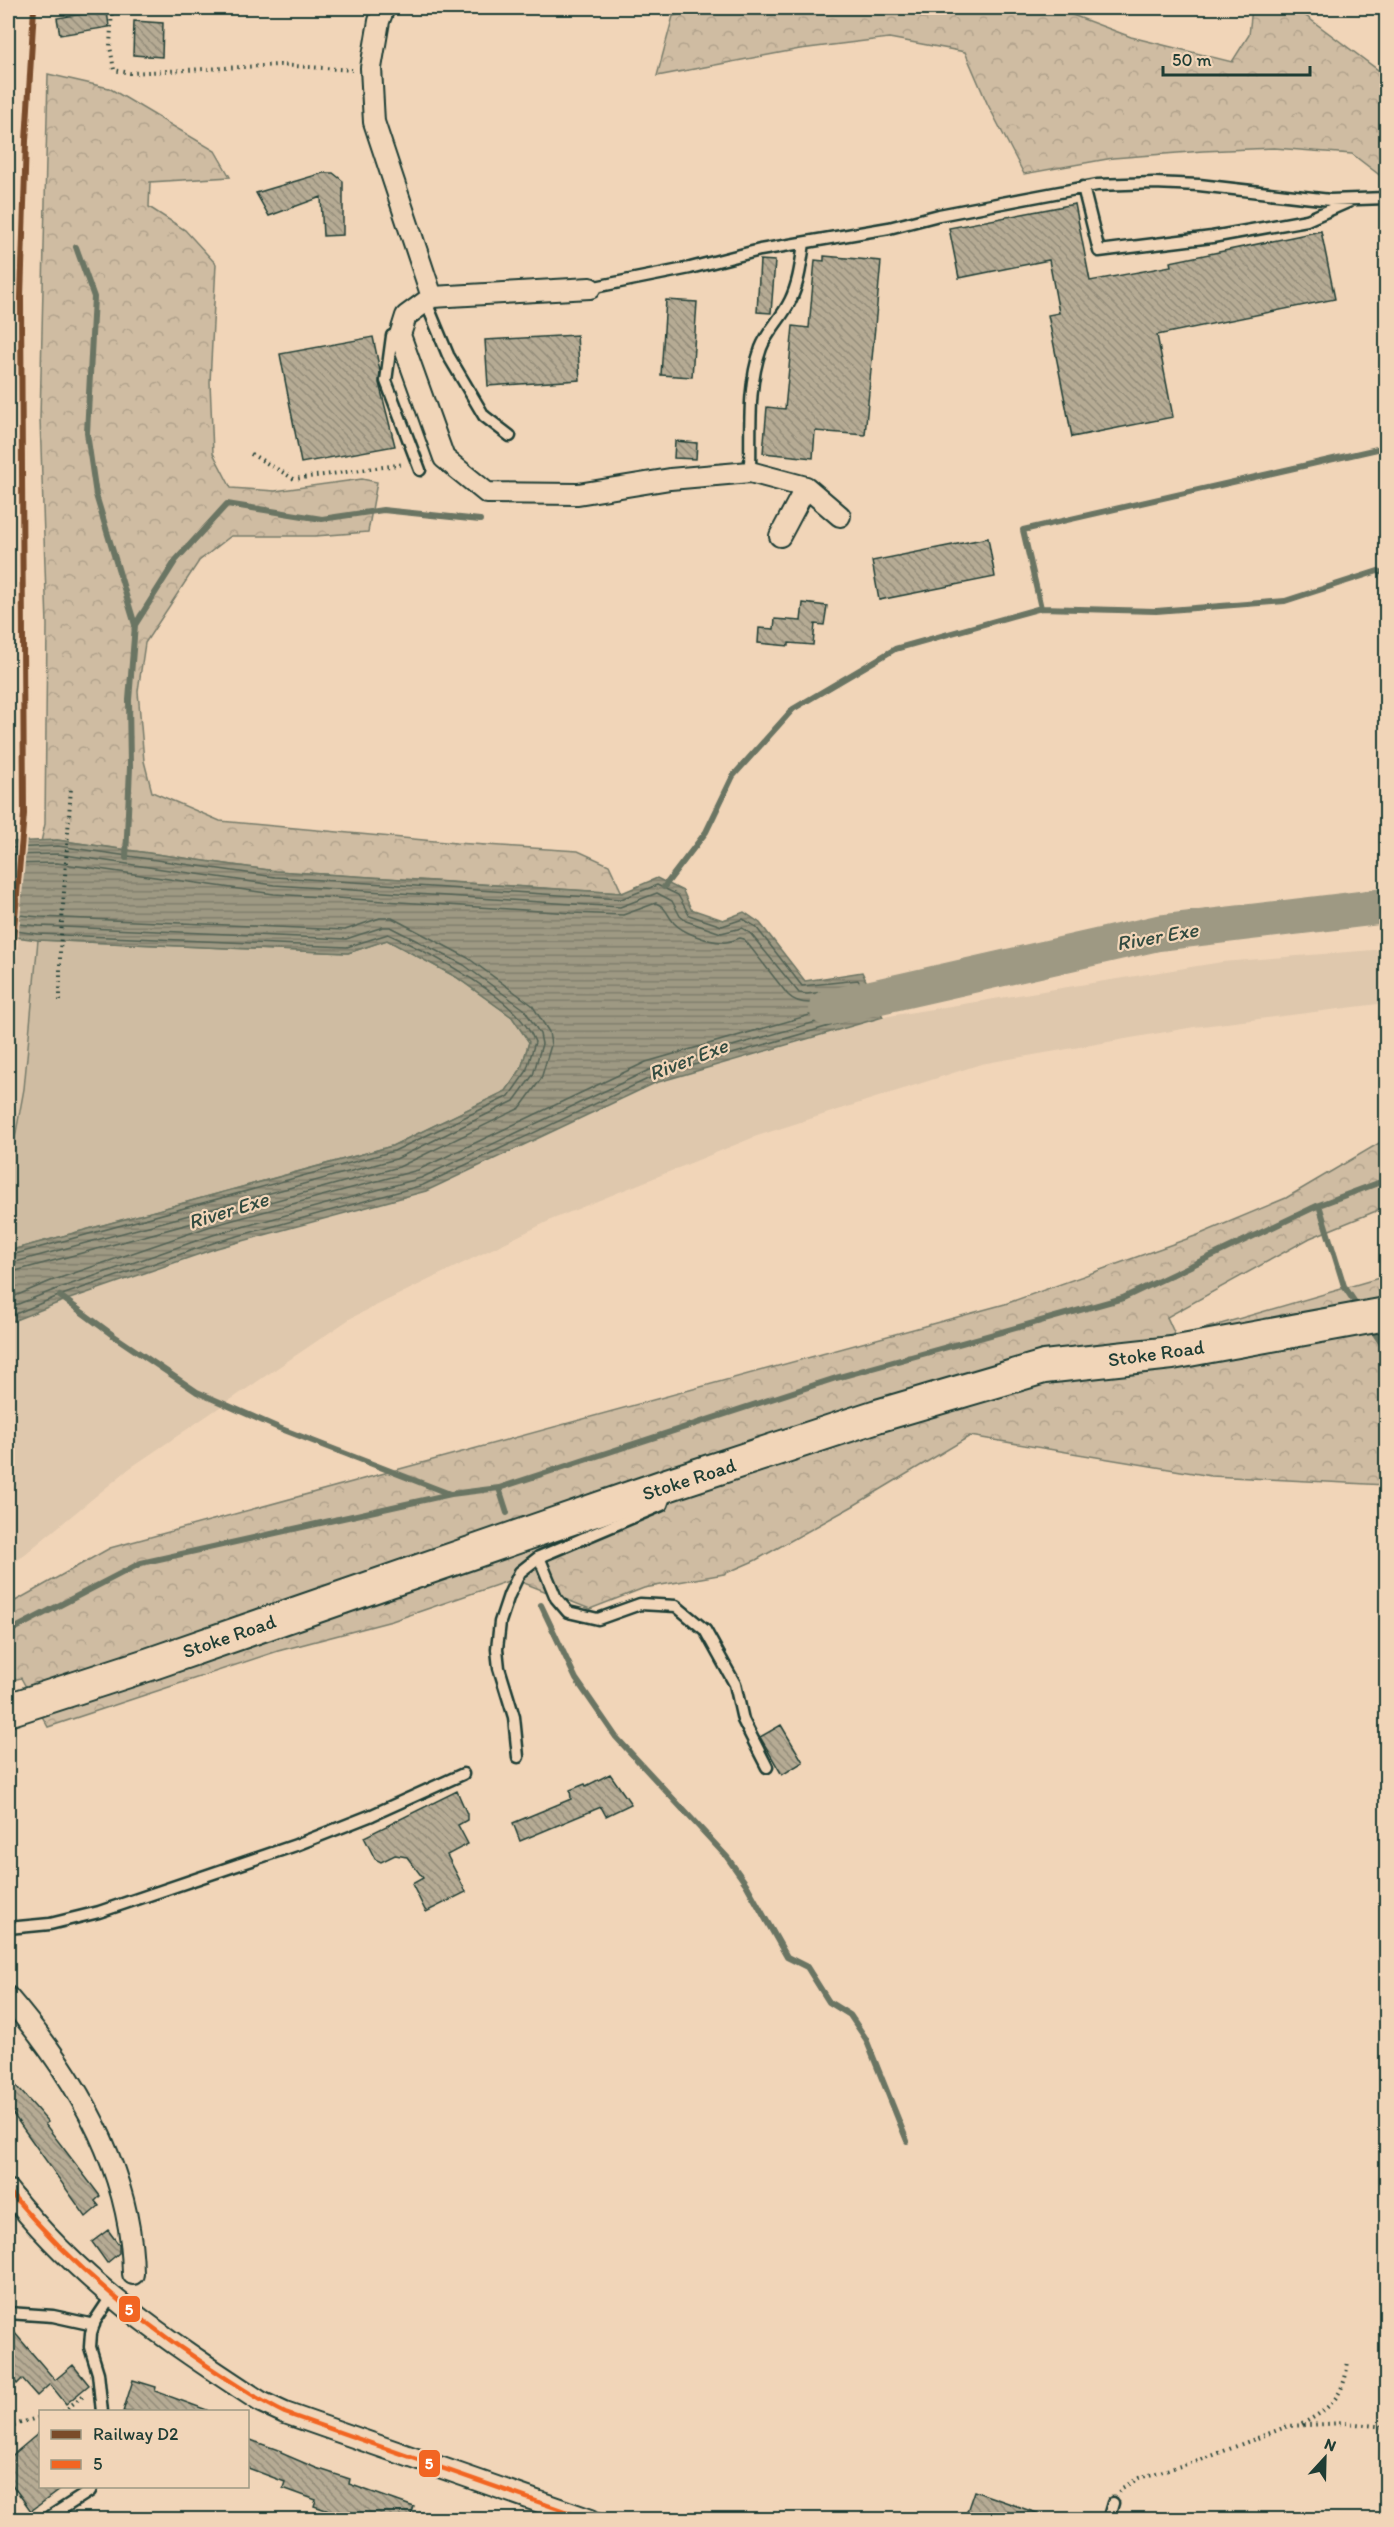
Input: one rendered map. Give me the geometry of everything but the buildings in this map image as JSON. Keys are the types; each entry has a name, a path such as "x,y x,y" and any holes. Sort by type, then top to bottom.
{"main road":[{"name":"Stoke Road","path":"8,1710 150,1664 667,1485 877,1416 1044,1366 1172,1353 1386,1314"}],"street":[{"path":"384,8 379,21 371,68 374,122 429,300"},
{"path":"590,288 429,300 406,316 400,335 444,458 487,493 578,494 670,479 750,472 806,487 840,516"},
{"path":"780,536 806,487"},
{"path":"8,1997 40,2035 80,2097 113,2163 133,2253 133,2274"},
{"path":"8,2190 49,2240 117,2302 242,2390 285,2414 591,2520"}],"lane":[{"path":"590,288 690,268 760,250 889,228 939,215 1083,188 1154,183 1199,185 1351,200 1386,198"},
{"path":"1083,188 1099,251 1212,237 1307,220 1351,200"},
{"path":"750,472 752,391 757,361 768,332 790,302 798,282 804,243"},
{"path":"429,300 448,355 484,416 510,436"},
{"path":"400,335 392,336 386,381 420,470"},
{"path":"518,1757 514,1717 499,1668 497,1649 500,1622 520,1572 539,1557 662,1504 667,1493 667,1485"},
{"path":"539,1557 556,1598 568,1612 598,1619 639,1605 676,1606 705,1630 735,1684 743,1720 767,1767"},
{"path":"8,1928 50,1924 99,1912 286,1849 372,1815 463,1774"},
{"path":"102,2410 99,2382 90,2347 94,2325 117,2302"},
{"path":"8,2313 53,2316 94,2325"},
{"path":"51,2516 92,2488"},
{"path":"1108,2520 1113,2503"}],"path":[{"path":"112,8 110,46 114,70 130,73 280,65 357,70 371,68"},
{"path":"251,454 294,479 410,463 420,470"},
{"path":"60,1000 60,951 71,787"},
{"path":"1299,2425 1333,2404 1347,2379 1348,2360"},
{"path":"65,2410 99,2382"},
{"path":"8,2427 39,2417"},
{"path":"1113,2503 1122,2488 1139,2478 1193,2463 1288,2426 1345,2423 1386,2427"}],"shaded area":[{"path":"8,936 38,940 24,1089 8,1176"},
{"path":"1386,949 1386,1003 1194,1027 981,1064 757,1136 553,1219 351,1318 130,1468 8,1568 8,1323 58,1303 217,1248 426,1191 655,1083 883,1017 1222,962"}],"green space":[{"path":"700,8 1054,8 1131,37 1232,62 1249,35 1252,8 1295,8 1386,76 1386,180 1352,154 1274,148 1113,158 1024,174 987,103 965,52 889,38 800,49 657,76 673,16"},
{"path":"48,74 109,88 215,151 230,177 150,182 149,207 185,230 216,264 210,382 213,453 231,488 275,491 362,479 377,482 368,532 315,536 231,536 199,561 145,643 138,691 144,761 152,792 220,821 456,843 578,851 609,865 622,893 276,871 57,840 41,842 45,824 47,625 40,418"},
{"path":"38,940 348,953 387,940 456,977 512,1017 529,1042 521,1069 506,1091 392,1146 8,1251 8,1176 24,1089"},
{"path":"1386,1139 1386,1207 1310,1238 1167,1317 1176,1337 1386,1276 1386,1485 1211,1476 970,1436 853,1506 756,1560 724,1574 644,1588 590,1609 514,1579 392,1621 278,1651 48,1727 21,1678 8,1681 8,1605 110,1548 1005,1304 1198,1235 1286,1198"}],"water":[{"path":"57,840 276,871 573,890 622,893 657,878 683,891 691,909 723,920 744,912 760,923 805,981 862,972 883,1017 655,1083 426,1191 217,1248 58,1303 8,1323 8,1251 392,1146 506,1091 521,1069 529,1042 512,1017 456,977 387,940 348,953 38,940 8,936 8,842"}],"waterway":[{"path":"76,247 94,297 87,433 96,495 135,625"},
{"path":"1041,608 1023,530 1386,447"},
{"path":"126,858 130,767 129,700 135,625 176,560 227,504 322,519 383,510 480,520"},
{"path":"664,887 706,832 733,776 793,709 895,649 1041,608 1156,611 1285,601 1378,571 1386,574"},
{"name":"River Exe","path":"827,1008 1158,933 1386,906"},
{"path":"8,1632 141,1563 451,1494 499,1488 836,1378 1123,1298 1319,1205 1386,1180"},
{"path":"1319,1205 1344,1286 1360,1310"},
{"path":"60,1296 197,1392 279,1428 450,1494"},
{"path":"1370,1326 1386,1350"},
{"path":"499,1488 507,1513"},
{"path":"541,1605 576,1679 616,1737 727,1857 746,1884 787,1957 807,1967 829,2002 850,2015 866,2039 907,2141"}],"rail line":[{"name":"D2","path":"8,999 24,814 21,298 26,141 34,8"}],"transit line":[{"name":"5","path":"8,2190 75,2262 124,2305 176,2344 264,2402 285,2413 590,2520"}]}
